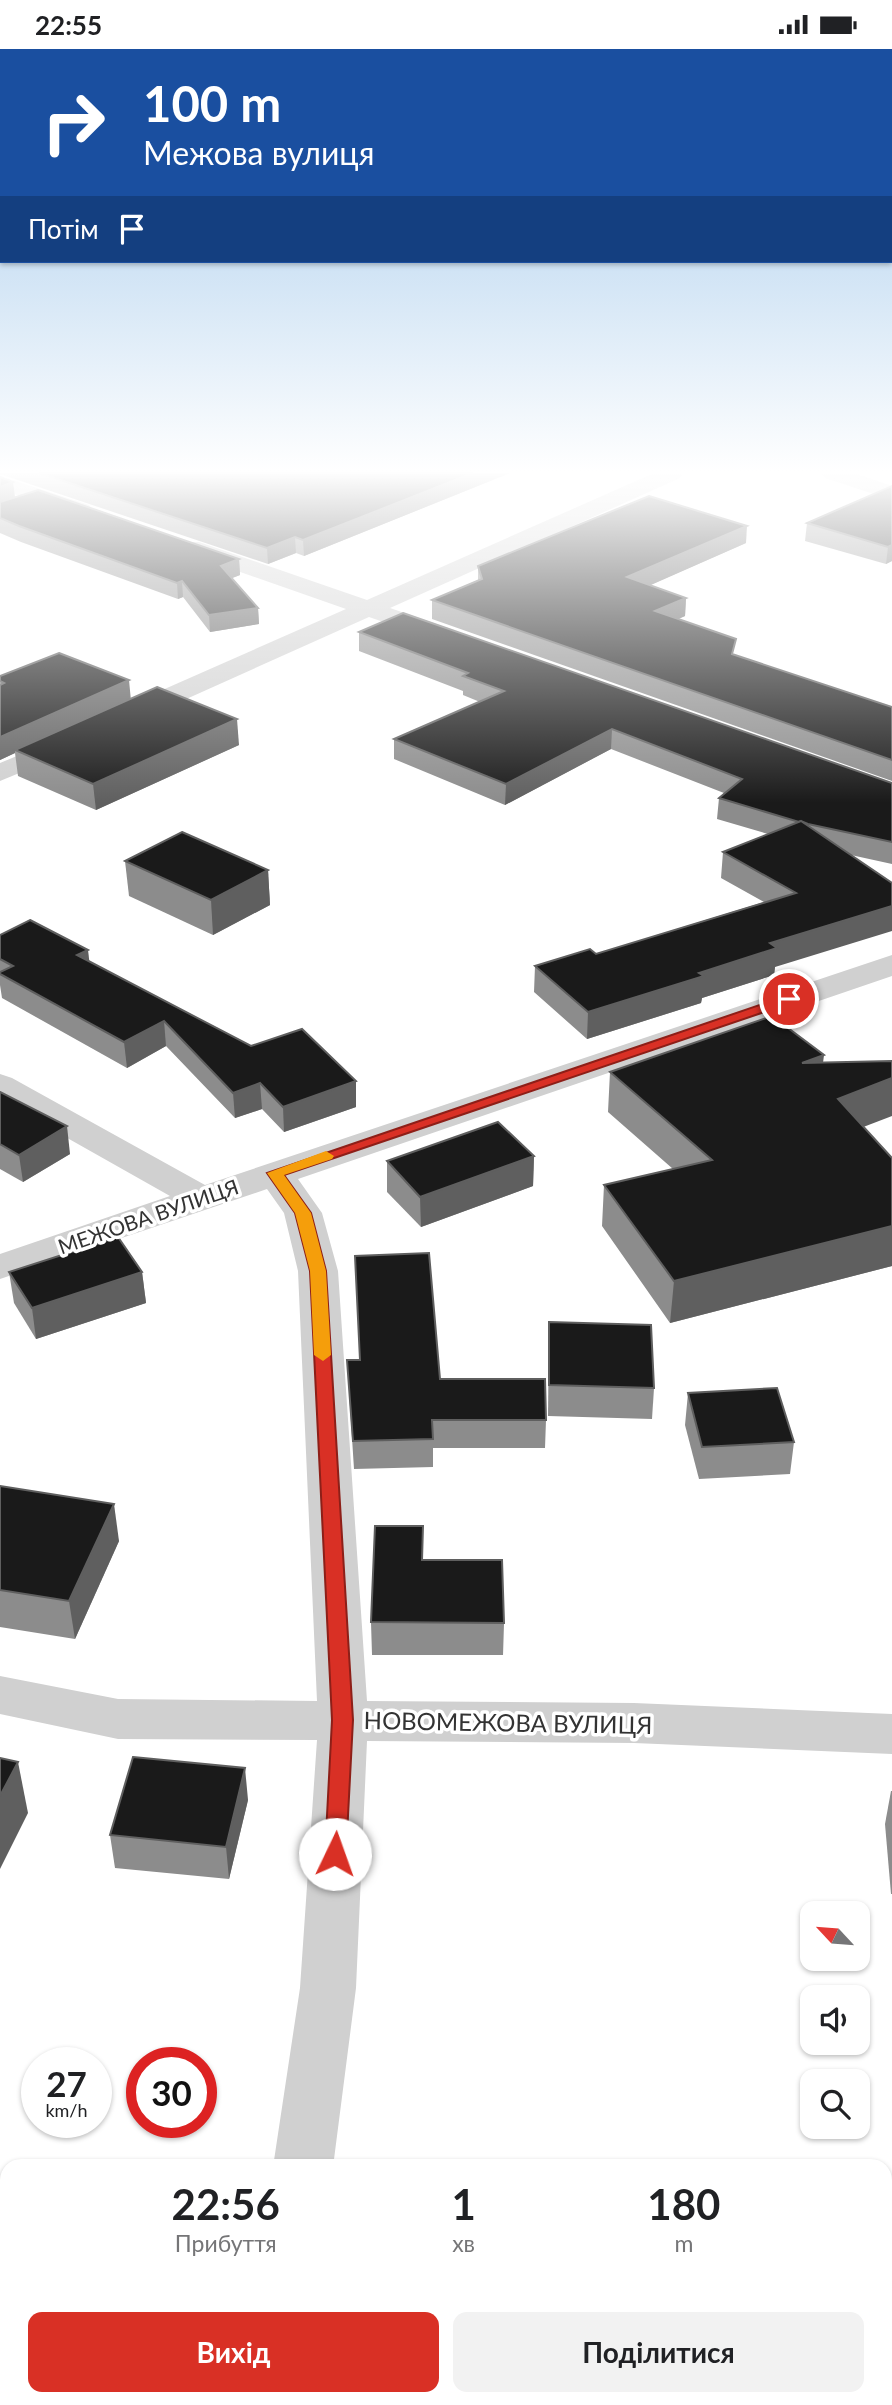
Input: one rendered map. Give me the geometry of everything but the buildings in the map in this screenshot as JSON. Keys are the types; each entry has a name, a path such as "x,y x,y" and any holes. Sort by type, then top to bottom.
{"street":[{"path":"296,583 471,644"},
{"path":"0,773 421,583"},
{"name":"МЕЖОВА ВУЛИЦЯ","path":"0,1266 892,965"},
{"path":"0,1085 201,1198"},
{"path":"275,1173 303,1213 318,1271 343,1720 328,1987 304,2159"},
{"name":"НОВОМЕЖОВА ВУЛИЦЯ","path":"0,1695 118,1719 634,1723 892,1734"}],"slow traffic":[{"path":"323,1355 318,1271 303,1213 275,1173 326,1156"}],"route":[{"path":"335,1854 343,1720 318,1271 303,1213 275,1173 789,999"}]}
